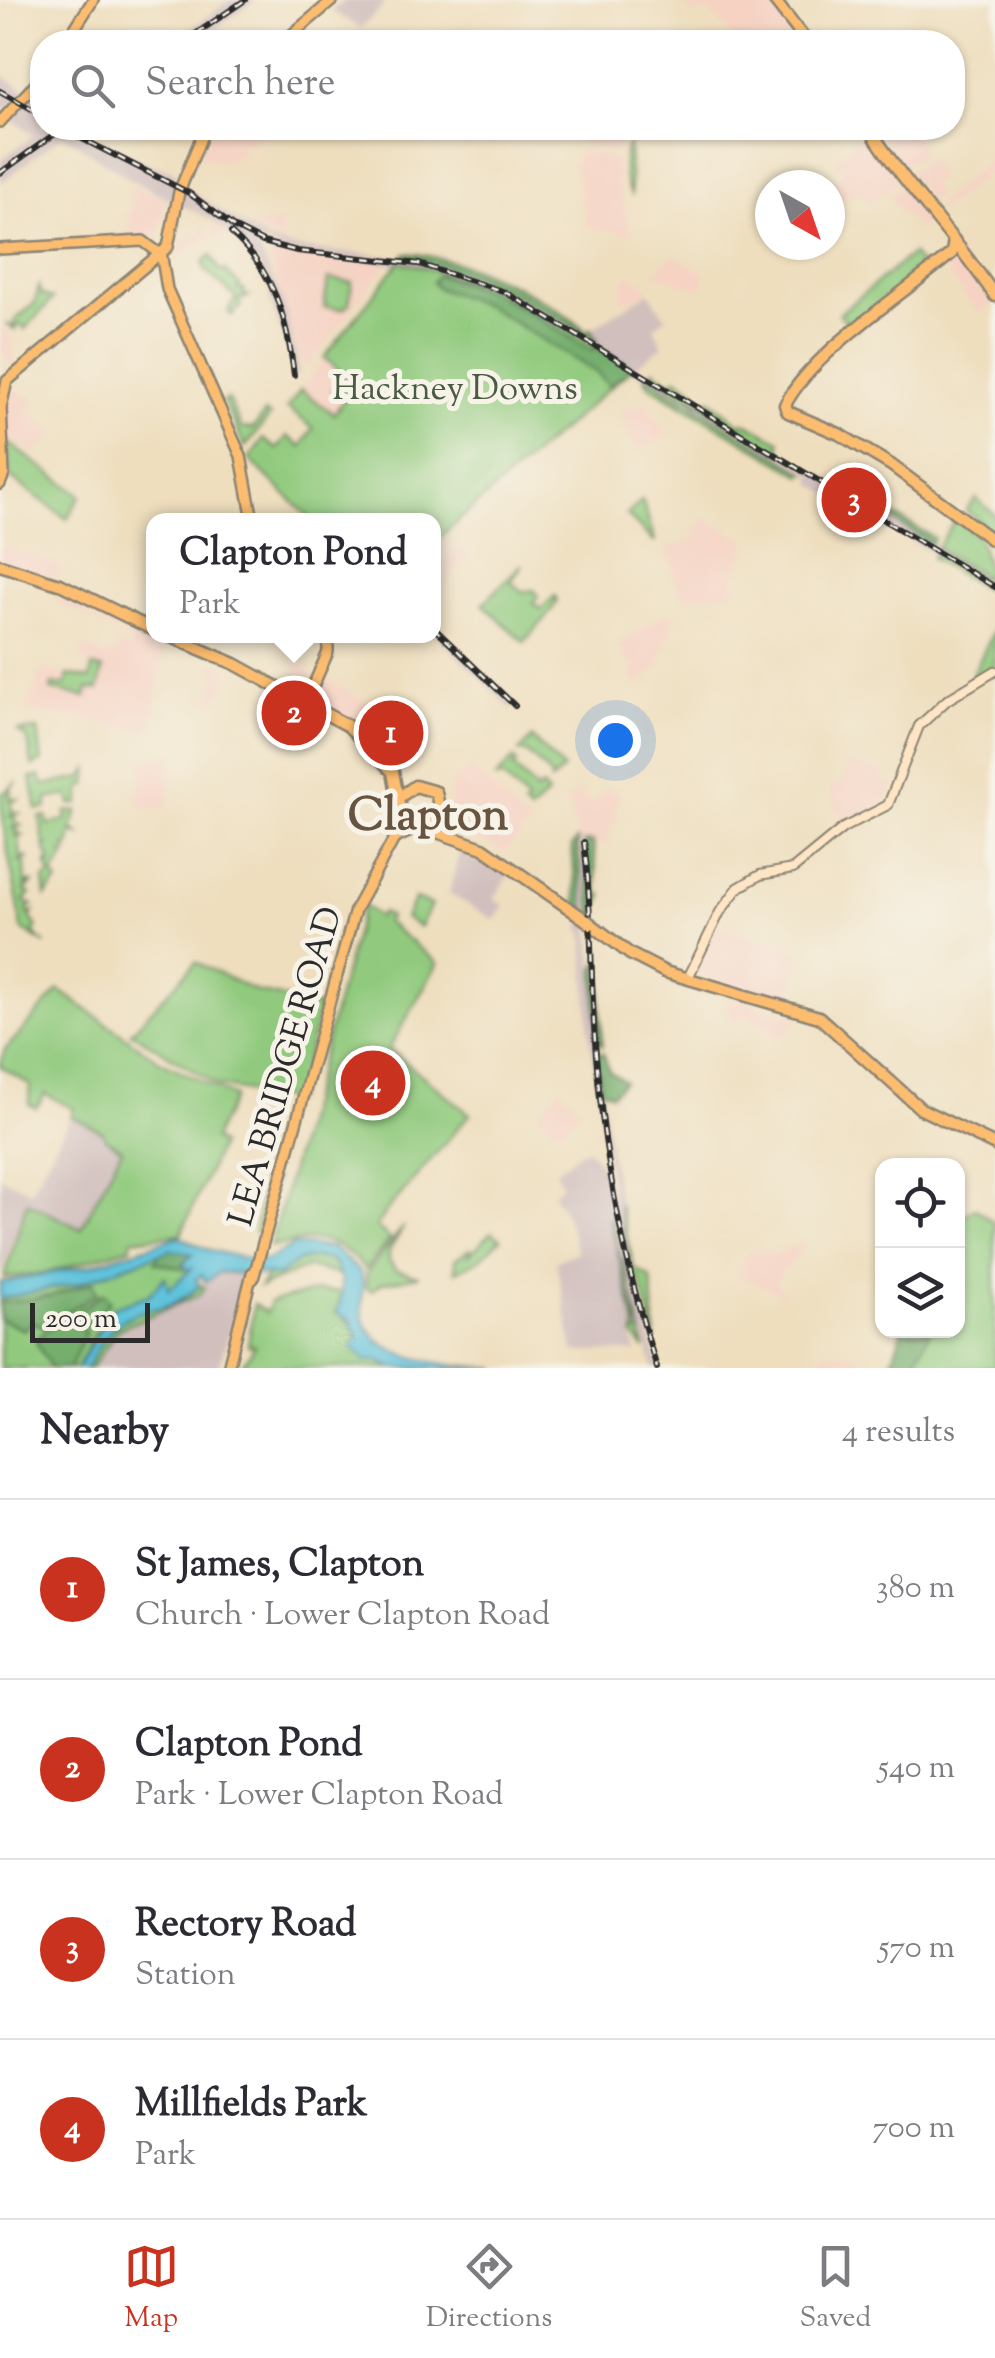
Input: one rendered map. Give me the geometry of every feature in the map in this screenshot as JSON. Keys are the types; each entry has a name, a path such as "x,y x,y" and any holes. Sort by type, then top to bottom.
{"highway":[{"path":"774,0 797,30"},
{"path":"878,140 995,296"},
{"path":"959,248 858,329 786,402 788,412 836,432 891,465 995,542"},
{"path":"0,566 63,585 146,626"},
{"path":"182,643 348,726 393,772 414,786 436,792 451,833"},
{"path":"393,772 399,815 422,828 451,833 504,861 641,960 819,1017 921,1109 995,1146"},
{"path":"397,799 414,786"},
{"path":"422,828 438,823 442,811"}],"main road":[{"path":"74,30 93,0"},
{"path":"297,30 333,0"},
{"path":"0,122 30,90"},
{"path":"0,484 7,384 168,247 176,202 201,140"},
{"path":"0,249 143,241 160,252 168,289 238,449 253,513"},
{"path":"306,702 329,643"},
{"path":"688,978 714,923 738,888 760,875 793,869 843,828 888,805 919,726 946,700 995,672"},
{"name":"LEA BRIDGE ROAD","path":"228,1368 355,910 394,839 399,815"},
{"path":"394,839 422,828"}],"shaded area":[{"path":"230,0 256,0 214,30 189,30"},
{"path":"346,0 381,0 385,4 361,28 331,11"},
{"path":"682,0 769,0 791,30 726,30 708,10 692,14"},
{"path":"0,74 30,92 30,132 12,120 20,111 11,106 0,111"},
{"path":"30,138 56,140 0,183 0,161"},
{"path":"71,140 96,140 144,163 177,172 173,180 269,241 297,248 403,257 460,271 512,292 596,341 590,329 649,292 666,318 654,327 663,346 637,366 815,474 819,472 995,583 995,589 812,484 814,478 509,296 433,269 286,252 246,236 259,250 285,305 298,362 298,375 293,376 287,338 283,338 269,297 270,283 242,245 215,222 132,180"},
{"path":"205,140 255,140 240,146 242,156 218,162 199,155"},
{"path":"575,140 622,140 617,152"},
{"path":"856,140 870,140 898,181 869,203 860,191 845,198 845,170 833,160"},
{"path":"883,140 918,140 923,153 902,168"},
{"path":"578,150 617,159 619,188 633,235 588,227 574,165"},
{"path":"995,156 995,168 939,211 934,205"},
{"path":"928,158 940,176 931,185 938,194 929,201 907,174"},
{"path":"133,185 167,200 159,236 127,236"},
{"path":"902,186 930,221 919,230 888,197"},
{"path":"225,217 251,233 290,247 388,263 308,367 302,366 269,259 273,248 228,235 220,240 211,225"},
{"path":"283,222 282,241 250,227 251,224"},
{"path":"204,227 211,237 179,258 173,249"},
{"path":"673,255 704,272 702,290 653,272"},
{"path":"957,256 993,304 979,314 942,266"},
{"path":"627,274 651,288 627,303 621,295"},
{"path":"0,326 10,334 17,364 13,368 0,352"},
{"path":"324,358 356,382 333,414 301,389"},
{"path":"12,387 36,400 27,412 55,432 33,454 6,434 6,400"},
{"path":"647,401 666,436 637,452 621,413 630,404 634,409"},
{"path":"703,518 748,541 734,577 735,591 682,598 666,549 691,540"},
{"path":"0,544 61,565 57,578 0,561"},
{"path":"457,544 470,555 441,588 441,563"},
{"path":"62,590 96,608 92,618 98,620 104,611 146,632 146,643 167,643 150,732 25,709 42,669 89,678 91,665 79,658 85,646 105,657 115,653 120,644 131,649 132,639 58,603"},
{"path":"668,612 674,615 659,668 638,685 631,674 634,669 616,645"},
{"path":"441,633 516,705 512,709 441,640"},
{"path":"301,658 307,665 303,673 309,668 313,674 305,694 286,685"},
{"path":"214,662 230,673 217,703 209,700 218,676 211,672"},
{"path":"325,678 367,702 352,720 313,697 320,680"},
{"path":"172,755 166,810 137,807 142,759"},
{"path":"850,764 880,771 883,782 894,785 881,805 844,822 834,807 830,785 841,785"},
{"path":"471,766 530,825 504,853 461,829 450,817 451,785"},
{"path":"608,788 619,793 614,816 630,823 613,820 607,845 579,842 568,800 578,791 591,804"},
{"path":"580,842 585,842 588,871 597,1047 610,1154 634,1278 659,1368 653,1368 644,1335 631,1332 636,1352 574,1352 556,1261 577,1252 567,1218 553,1193 562,1185 556,1171 583,1150 589,1150 603,1169 615,1215 589,1033 584,933 579,930 581,922 586,924"},
{"path":"461,846 478,851 511,872 494,899 505,906 495,920 449,894"},
{"path":"717,925 802,953 788,1001 694,973"},
{"path":"735,998 800,1016 778,1038 751,1017 743,1014 735,1022 722,1010"},
{"path":"560,1088 581,1109 559,1132 537,1114"},
{"path":"71,1116 103,1132 122,1148 81,1229 27,1203 0,1277 0,1177 31,1191"},
{"path":"800,1242 804,1246 776,1281 785,1296 738,1275 749,1250 777,1254"},
{"path":"220,1273 247,1275 218,1368 91,1368 118,1329 199,1295 211,1277"},
{"path":"822,1352 858,1355 857,1365 820,1364"}],"green space":[{"path":"629,143 631,194 624,168"},
{"path":"406,253 453,262 526,291 586,331 590,329 598,342 505,290 456,270 403,257"},
{"path":"912,254 926,271 853,330 839,314"},
{"path":"211,255 220,271 224,270 240,285 238,289 245,290 243,295 249,296 238,301 241,306 232,316 228,311 236,298 205,270 203,262"},
{"name":"Hackney Downs","path":"399,262 491,291 632,368 441,536 441,513 305,513 249,459 263,439 277,449 287,436 301,447 313,428 287,408 301,390 334,414 347,395 342,398 333,391 340,377 352,386 355,382 324,358"},
{"path":"438,275 491,290 591,350 596,347 632,368 609,386 596,372 485,305 437,288 432,282"},
{"path":"328,279 352,282 349,305 342,309 324,307"},
{"path":"39,287 41,294 53,299 25,329 20,324 14,330 9,325 14,326 14,321 34,304"},
{"path":"654,370 672,383 677,378 696,392 693,397 706,404 710,399 741,425 744,422 780,441 780,452 650,374"},
{"path":"645,377 805,473 803,476 648,385"},
{"path":"228,399 241,428 253,429 265,413 270,416 245,447 223,401"},
{"path":"7,442 81,495 67,519 10,477"},
{"path":"835,483 934,538 931,544"},
{"path":"976,498 995,515 995,535 966,510"},
{"path":"642,500 655,541 654,542 627,515"},
{"path":"956,518 979,538 991,580 937,548"},
{"path":"935,552 991,586 991,592 932,558"},
{"path":"522,564 511,582 523,592 534,590 538,597 533,603 541,609 555,596 557,601 524,642 483,604"},
{"path":"995,628 995,667 973,679 972,676"},
{"path":"92,667 103,669 98,690 88,689 86,697 51,690 52,684 65,686 68,675 90,679"},
{"path":"276,696 314,712 312,729 273,713 270,704"},
{"path":"38,730 42,761 32,766 28,740 18,731"},
{"path":"532,738 563,769 550,782 552,777 528,753 519,752"},
{"path":"513,759 517,763 513,767 537,791 542,787 548,794 530,812 524,806 527,801 503,777 496,778"},
{"path":"89,769 79,804 71,804 68,795 47,799 47,808 37,810 31,778 40,776 43,785 82,778"},
{"path":"17,782 8,792 12,792 9,799 18,799 11,803 13,813 21,813 10,816 17,820 15,825 23,825 13,829 19,832 16,836 25,835 19,838 21,857 29,858 19,861 25,863 26,882 34,883 24,885 30,886 25,891 31,894 24,901 33,905 27,908 28,913 34,912 30,916 37,927 33,932 45,944 22,929 7,845 1,795"},
{"path":"78,811 72,830 79,834 71,834 70,846 65,846 68,851 62,852 66,855 53,875 58,882 46,896 44,880 51,875 47,866 51,864 47,863 50,858 44,848 48,845 44,844 40,817 46,816 49,825 67,819 66,812"},
{"path":"577,840 585,912 577,905 572,846"},
{"path":"585,842 593,842 598,892 603,895 593,918"},
{"path":"415,899 431,905 420,927 405,918"},
{"path":"363,905 378,917 382,912 389,917 386,922 438,963 389,1049 470,1114 384,1214 376,1227 390,1239 365,1269 342,1248 322,1240 270,1247"},
{"path":"196,962 255,991 321,1007 295,1100 219,1086 131,1032"},
{"path":"599,962 602,1047 597,1038 595,968"},
{"path":"59,990 160,1061 234,1097 213,1139 220,1145 181,1234 131,1240 131,1247 51,1272 4,1278 27,1202 81,1229 122,1149 105,1138 103,1132 71,1116 74,1109 45,1094 36,1108 29,1104 30,1085 0,1066 5,1050"},
{"path":"603,1052 609,1071 624,1081 612,1094 601,1089 597,1053"},
{"path":"275,1178 260,1233 255,1232 263,1183"},
{"path":"619,1204 634,1268 651,1278 656,1338 639,1278 634,1278"},
{"path":"975,1208 995,1223 995,1368 890,1368 900,1338 965,1338 965,1215"},
{"path":"610,1218 637,1327 635,1333 641,1332 624,1258 645,1349 633,1335 636,1328"},
{"path":"404,1226 389,1251 389,1261 396,1270 419,1276 382,1283 371,1291 366,1287 367,1272"},
{"path":"492,1232 501,1239 480,1259 455,1272 455,1259 470,1249 469,1255"},
{"path":"174,1249 193,1254 183,1264 188,1270 155,1262 160,1252"},
{"path":"170,1250 194,1267 169,1290 165,1278 149,1295 93,1334 77,1368 0,1368 0,1299 79,1283"},
{"path":"317,1257 332,1261 341,1275 308,1267 260,1287 267,1275 279,1275 297,1259"},
{"path":"93,1282 97,1293 43,1326 32,1322 24,1330 0,1319 0,1303 50,1296"},
{"path":"200,1285 205,1287 199,1295 118,1329 91,1368 87,1368 115,1326 129,1316 184,1298"},
{"path":"317,1291 342,1292 338,1310 356,1332 357,1351 393,1368 240,1368 255,1346 248,1345 254,1304 267,1313 270,1302"},
{"path":"103,1293 110,1301 89,1326 75,1313"},
{"path":"72,1315 86,1332 70,1368 51,1368 36,1342 44,1330"},
{"path":"900,1338 927,1338 912,1368 890,1368"}],"water":[{"path":"179,1236 206,1249 251,1260 267,1261 293,1245 332,1247 361,1273 364,1320 386,1346 422,1360 497,1368 393,1368 378,1360 366,1361 352,1346 359,1340 351,1320 336,1313 341,1280 332,1261 324,1259 303,1260 279,1276 220,1272 205,1282 202,1275 196,1280 200,1285 184,1298 129,1316 115,1326 87,1368 77,1368 113,1307 149,1295 165,1277 169,1290 193,1267 188,1270 183,1264 193,1254 170,1250 79,1283 0,1299 0,1283 91,1265"}],"railway":[{"path":"201,30 245,0"},
{"path":"0,91 30,108"},
{"path":"0,173 46,140"},
{"path":"85,140 189,193 235,228 263,242 297,251 419,264 505,292 995,587"},
{"path":"231,233 258,264 276,298 294,375"},
{"path":"441,635 515,706"},
{"path":"584,842 604,1134 626,1252 657,1368"}],"place":[{"name":"Rectory Road","path":"854,500"},
{"name":"Clapton Pond","path":"294,713"},
{"name":"St James, Clapton","path":"391,733"},
{"name":"Millfields Park","path":"373,1083"}],"district":[{"name":"Clapton","path":"428,813"}]}
